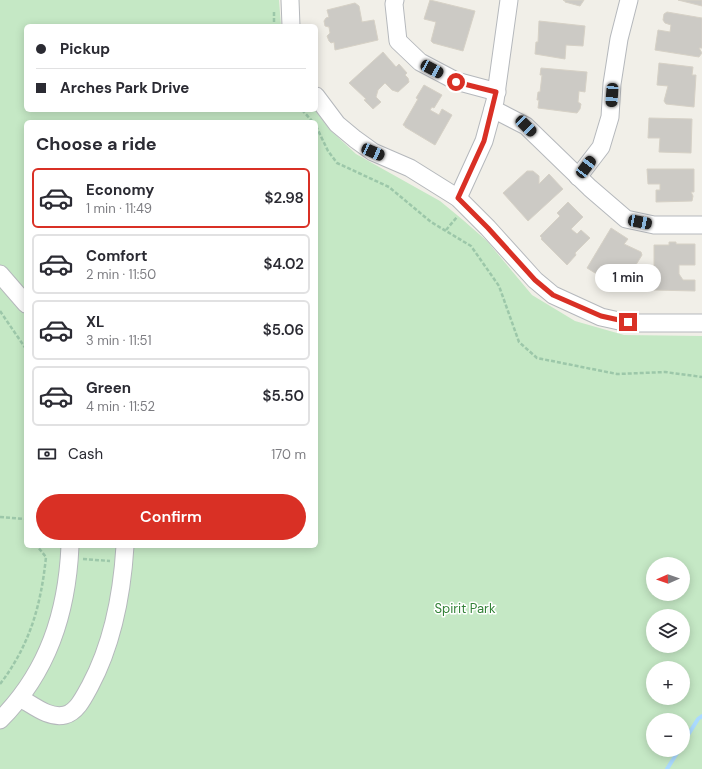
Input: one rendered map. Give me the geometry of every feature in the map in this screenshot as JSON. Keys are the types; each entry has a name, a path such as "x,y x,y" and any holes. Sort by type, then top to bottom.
{"street":[{"path":"290,0 291,24"},
{"path":"395,0 394,4 398,41 420,62 456,82 496,92"},
{"path":"458,198 484,141 493,109 509,0"},
{"path":"578,177 601,147 610,117 612,84 619,39 628,0"},
{"path":"318,99 337,124 354,139 373,152 410,168 458,198 488,228 535,280 553,295 601,316 628,322 702,323"},
{"path":"493,109 526,126 578,177 626,219 654,225 702,225"},
{"path":"0,274 24,302"},
{"path":"0,720 20,698 42,663 58,624 68,583 70,548"},
{"path":"20,698 45,712 54,715 65,715 73,710 82,701 106,650 115,619 123,577 125,548"}],"path":[{"path":"304,112 311,120"},
{"path":"318,130 328,151 337,163 389,187 432,222 471,246 499,286 519,342 537,358 617,374 664,372 702,377"},
{"path":"0,311 24,346"},
{"path":"0,517 24,519"},
{"path":"0,684 15,663 36,617 40,602 46,557 39,548"}],"green space":[{"name":"Spirit Park","path":"0,0 279,0 281,24 24,24 24,112 316,112 329,129 356,154 440,201 487,241 532,295 575,321 624,335 702,336 702,769 0,769"}],"building":[{"path":"430,0 475,11 463,51 433,43 431,41 436,22 424,19"},
{"path":"563,0 584,0 580,6 565,2"},
{"path":"678,0 702,0 702,6"},
{"path":"355,3 359,6 362,22 374,20 378,40 335,50 334,42 331,43 327,36 330,33 329,27 325,26 324,21 329,17 327,10"},
{"path":"667,12 702,18 702,48 699,48 702,53 699,57 655,50 658,30 670,32 671,25 665,23 663,20 664,14"},
{"path":"539,21 585,26 583,46 566,45 565,59 535,54 536,42 538,42"},
{"path":"383,52 396,67 399,64 407,73 405,75 409,82 398,92 392,90 385,83 378,90 376,97 381,102 373,109 364,100 366,99 349,83"},
{"path":"659,63 693,67 692,75 696,75 694,107 666,104 664,101 668,86 657,85"},
{"path":"541,68 587,72 585,92 579,91 578,102 581,104 577,113 538,108 539,100 537,100 538,92 540,92 542,75 540,75"},
{"path":"424,85 442,95 434,108 432,107 430,110 439,115 442,109 452,115 435,145 403,125"},
{"path":"649,118 692,119 691,153 659,152 660,138 648,138"},
{"path":"647,169 694,169 694,192 691,192 693,196 692,201 656,202 656,190 660,190 660,184 648,184"},
{"path":"527,171 533,171 539,176 539,184 549,174 563,189 528,221 503,193"},
{"path":"568,202 583,217 571,229 577,234 581,230 590,238 575,253 576,255 567,265 541,239 542,238 540,236 560,216 557,213"},
{"path":"611,228 628,239 624,244 641,252 642,255 621,289 587,268"},
{"path":"669,242 676,242 676,244 695,244 695,265 679,265 679,274 683,280 695,280 695,291 654,290 654,245 669,245"}],"waterway":[{"path":"690,732 698,719 702,716"},
{"path":"667,769 675,757"}],"route":[{"path":"456,82 496,92 484,141 458,198 488,228 535,280 553,295 601,316 628,322"}]}
